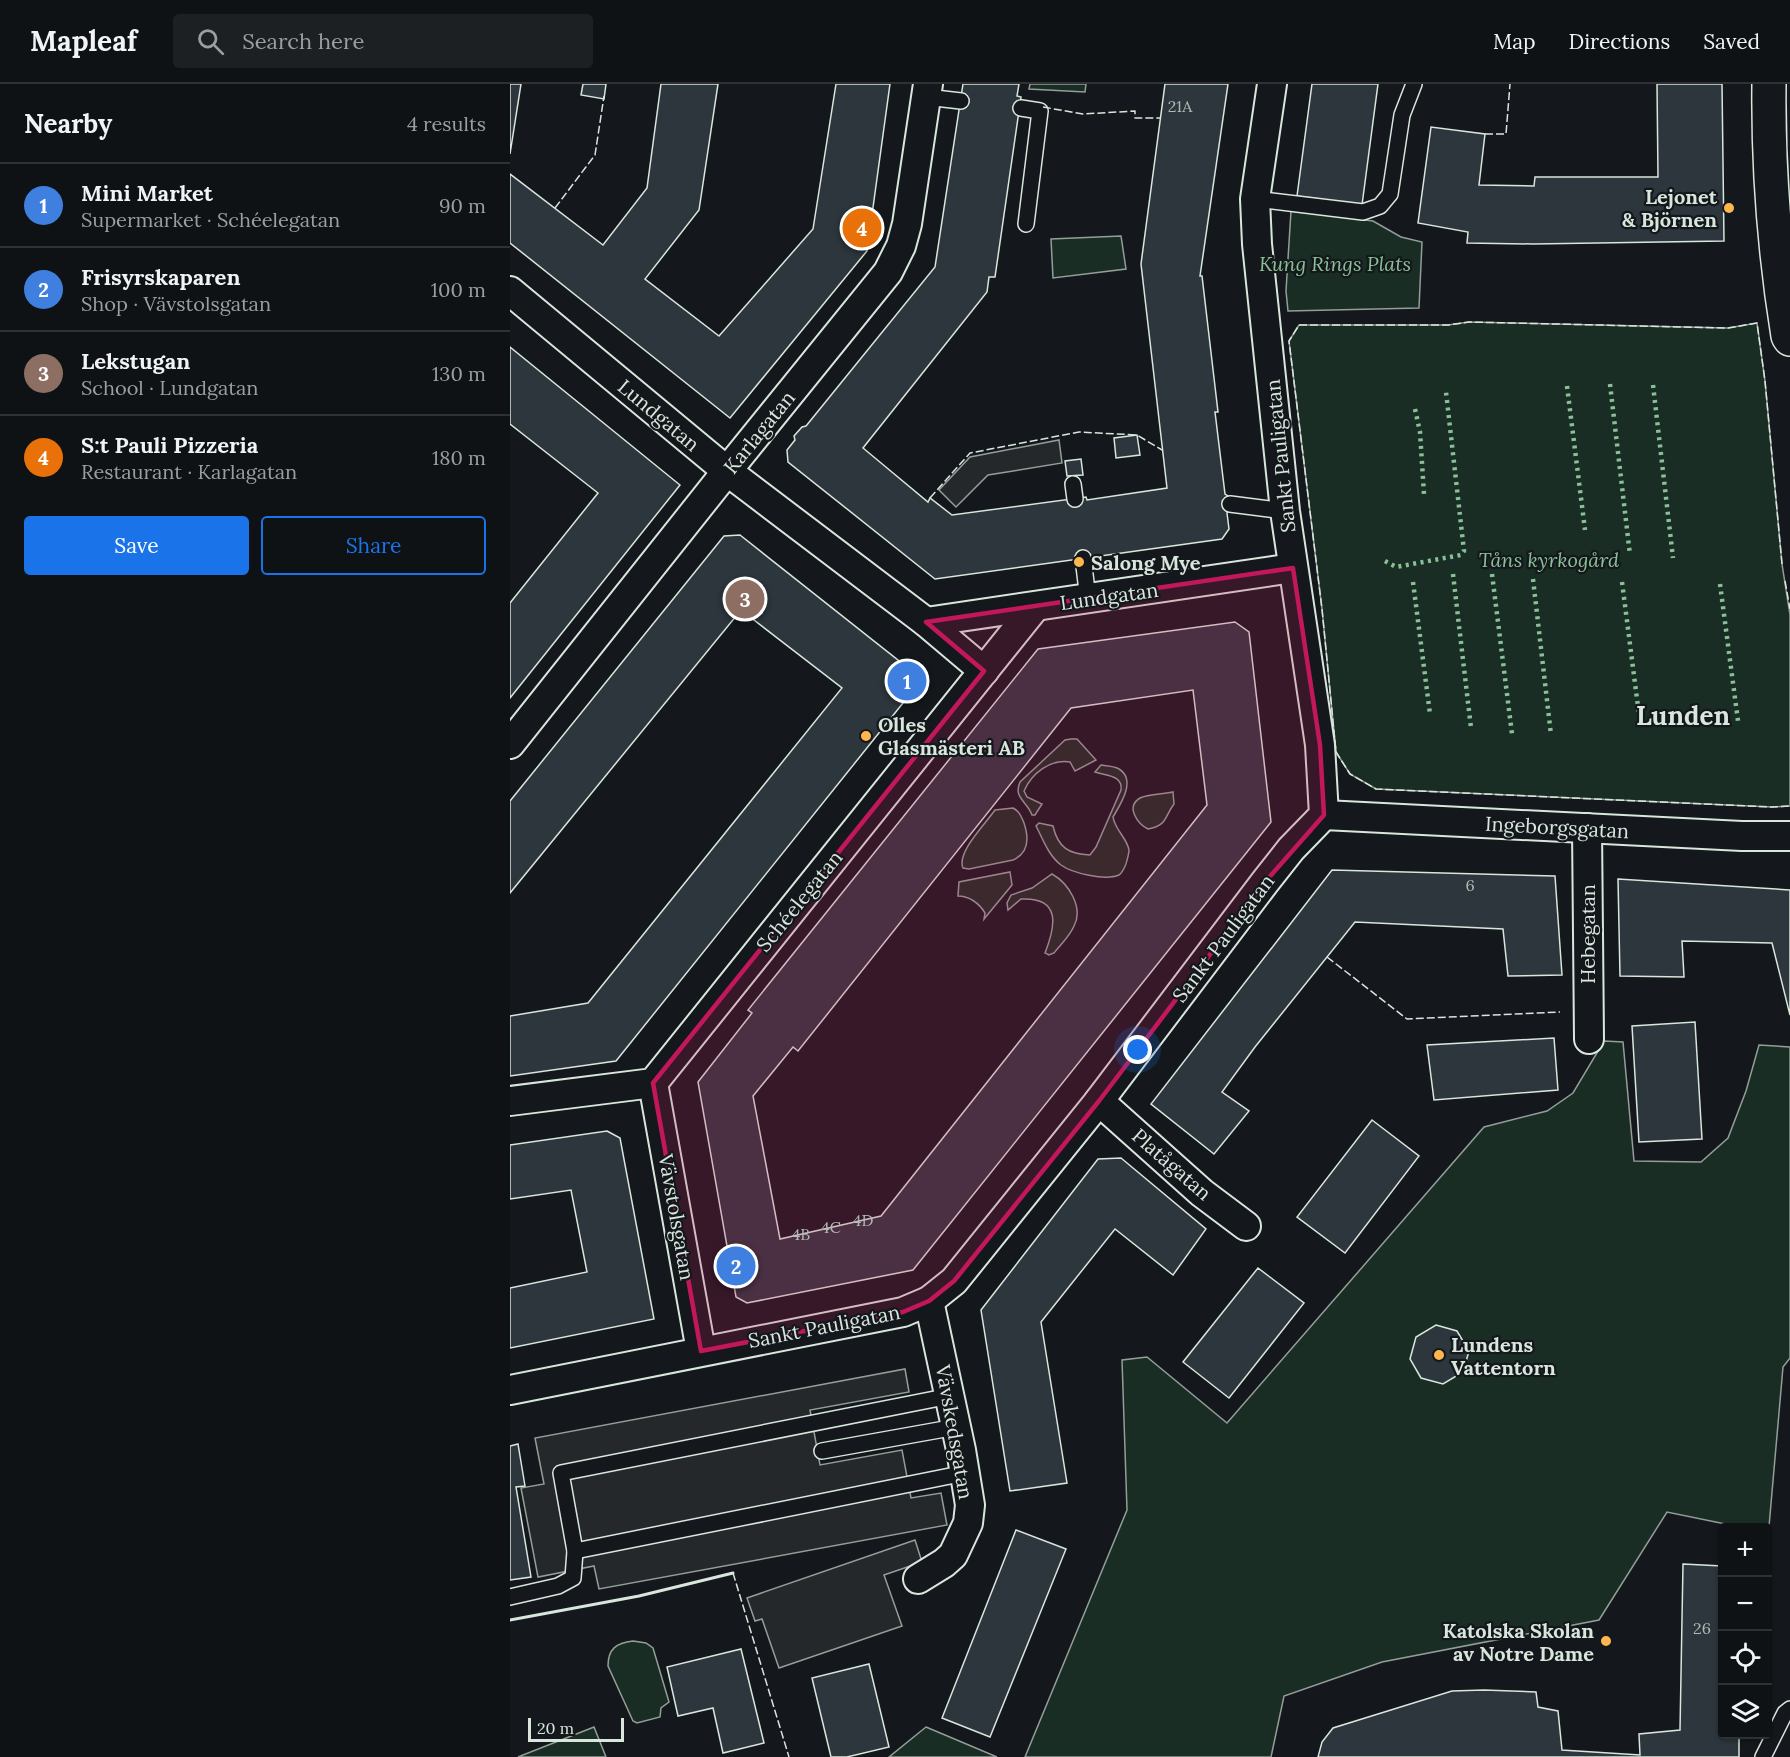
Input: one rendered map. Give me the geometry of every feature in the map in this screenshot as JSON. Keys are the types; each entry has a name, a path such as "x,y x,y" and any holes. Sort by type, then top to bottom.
{"street":[{"name":"Sankt Pauligatan","path":"510,1390 903,1312 930,1300 954,1281 1099,1101 1291,849 1324,815 1320,745 1285,511 1259,275 1255,199 1272,84"},
{"path":"1769,84 1775,223 1784,312 1790,339"},
{"name":"Karlagatan","path":"510,744 888,272 902,246 907,224 927,90"},
{"name":"Lundgatan","path":"510,291 727,471 926,622 984,671"},
{"name":"Lundgatan","path":"926,622 1293,568"},
{"name":"Schéelegatan","path":"653,1083 1035,607"},
{"name":"Ingeborgsgatan","path":"1324,815 1742,836 1790,836"},
{"name":"Hebegatan","path":"1587,828 1588,1039"},
{"path":"510,1101 653,1083"},
{"name":"Vävstolsgatan","path":"653,1083 701,1351"},
{"name":"Platågatan","path":"1099,1101 1202,1193 1246,1226"},
{"name":"Vävskedsgatan","path":"918,1579 945,1563 953,1555 968,1523 970,1505 930,1300"}],"lane":[{"path":"1255,199 1363,212 1380,207 1390,194 1402,115 1414,84"},
{"path":"927,90 961,101"},
{"path":"1021,108 1040,111 1026,225"},
{"path":"1230,504 1285,511"},
{"path":"1083,558 1088,599"},
{"path":"510,1597 558,1586 573,1578 575,1551 561,1473 950,1396"},
{"path":"822,1451 956,1427"},
{"path":"575,1551 965,1473"},
{"path":"1762,1757 1785,1713 1790,1709"}],"highlighted area":[{"path":"1293,568 1320,745 1324,815 1265,882 1099,1101 954,1281 929,1301 903,1312 701,1351 653,1083 984,671 926,622"}],"green space":[{"path":"1030,84 1086,84 1085,92 1029,89"},
{"name":"Kung Rings Plats","path":"1291,211 1373,221 1401,237 1422,242 1419,308 1288,311 1286,291"},
{"path":"1121,236 1126,269 1053,278 1051,239"},
{"name":"Tåns kyrkogård","path":"1469,322 1728,328 1757,323 1765,381 1782,564 1790,615 1790,806 1376,789 1350,774 1336,752 1322,609 1289,341 1299,325 1448,325"},
{"path":"1077,739 1096,760 1075,771 1070,762 1063,762 1049,765 1037,773 1024,791 1027,797 1042,804 1035,815 1032,815 1019,796 1020,782 1065,740"},
{"path":"1101,765 1117,768 1127,779 1125,793 1113,817 1128,846 1129,853 1122,871 1113,877 1089,875 1061,865 1049,852 1036,826 1039,823 1053,826 1061,845 1070,851 1090,855 1096,847 1121,790 1117,779 1095,772"},
{"path":"1173,792 1174,804 1162,823 1148,829 1140,823 1133,810 1140,798"},
{"path":"1013,808 1020,814 1026,829 1026,845 1022,853 1013,860 969,869 963,868 962,862 968,846 995,810"},
{"path":"1010,872 1012,885 984,919 985,913 977,903 966,897 958,896 959,882"},
{"path":"1052,874 1064,883 1073,896 1077,919 1070,933 1054,953 1049,955 1045,953 1053,923 1049,908 1034,900 1021,899 1008,910 1007,903 1011,895 1032,888"},
{"path":"1604,1041 1623,1042 1634,1161 1701,1162 1728,1138 1746,1091 1759,1045 1790,1047 1790,1358 1783,1367 1769,1523 1721,1523 1667,1512 1599,1620 1382,1662 1284,1696 1271,1757 1025,1757 1127,1510 1122,1360 1147,1357 1227,1423 1484,1127 1547,1111 1573,1093"},
{"path":"633,1641 646,1643 653,1648 669,1702 661,1708 660,1717 637,1723 633,1721 608,1666 611,1651 614,1648 622,1643"},
{"path":"594,1727 606,1757 518,1757"},
{"path":"926,1727 997,1757 889,1757"}],"shaded area":[{"path":"1059,440 1062,463 988,475 956,507 939,490 970,457"},
{"path":"905,1369 909,1392 810,1410 820,1465 902,1450 911,1498 941,1493 947,1525 599,1589 594,1566 538,1577 521,1488 544,1484 535,1438"},
{"path":"915,1540 922,1562 884,1575 902,1626 779,1668 762,1619 755,1621 747,1598"}],"building":[{"path":"510,84 521,84 510,154"},
{"path":"583,84 606,84 604,99 581,95"},
{"path":"661,84 718,84 699,210 645,279 719,336 813,229 836,84 890,84 867,251 730,418 510,243 510,174 603,245 647,188"},
{"path":"963,84 1019,84 1017,96 1021,97 995,277 989,277 987,292 863,448 928,502 930,498 952,515 1086,497 1087,500 1167,488 1141,264 1165,84 1228,84 1200,276 1202,276 1218,412 1215,412 1225,494 1228,496 1230,509 1227,513 1229,529 1222,539 935,579 788,462 787,450 795,440 794,436 806,426 935,267"},
{"path":"1312,84 1378,84 1362,205 1297,196"},
{"path":"1657,84 1722,84 1724,241 1467,243 1468,232 1418,223 1431,127 1485,134 1479,185 1534,186 1535,177 1658,177"},
{"path":"510,347 680,485 510,698 510,603 598,493 510,424"},
{"path":"1137,435 1140,455 1116,458 1114,438"},
{"path":"1081,459 1083,475 1067,476 1065,461"},
{"path":"740,535 913,672 915,688 616,1061 510,1076 510,1016 588,1003 842,688 741,610 510,893 510,801 724,536"},
{"path":"1235,622 1249,632 1271,822 913,1270 747,1303 736,1297 698,1082 752,1013 748,1010 1038,649","holes":["1193,690 1207,805 881,1216 780,1239 753,1096 793,1047 798,1051 1071,708"]},
{"path":"1332,870 1555,876 1562,975 1508,976 1503,929 1355,922 1222,1092 1249,1111 1214,1154 1151,1104"},
{"path":"1618,879 1790,890 1790,1015 1772,943 1682,941 1684,977 1620,976"},
{"path":"1695,1022 1702,1139 1639,1142 1632,1026"},
{"path":"1554,1038 1558,1090 1434,1100 1427,1045"},
{"path":"1372,1120 1419,1156 1345,1253 1297,1217"},
{"path":"607,1131 620,1138 654,1319 510,1348 510,1288 587,1272 571,1190 510,1199 510,1145"},
{"path":"1121,1158 1206,1229 1173,1275 1115,1229 1041,1322 1067,1483 1010,1491 981,1310 1098,1159"},
{"path":"1258,1268 1304,1303 1229,1398 1183,1362"},
{"name":"Lundens Vattentorn","path":"1436,1325 1457,1331 1469,1351 1463,1372 1443,1384 1421,1378 1410,1359 1416,1337"},
{"path":"518,1444 525,1486 516,1487 531,1577 510,1580 510,1446"},
{"path":"1016,1530 1066,1549 990,1737 942,1718"},
{"path":"1683,1564 1718,1566 1718,1739 1739,1739 1739,1757 1318,1757 1322,1742 1333,1728 1452,1691 1536,1692 1538,1707 1558,1711 1562,1750 1640,1755 1639,1734 1680,1730"},
{"path":"741,1649 764,1743 723,1753 713,1708 678,1716 667,1667"},
{"path":"869,1664 889,1747 847,1757 831,1757 812,1678"}],"hedge":[{"path":"1610,384 1630,555"},
{"path":"1653,385 1673,558"},
{"path":"1567,386 1585,530"},
{"path":"1385,561 1396,567 1461,555 1464,551 1446,392"},
{"path":"1415,409 1420,432 1424,494"},
{"path":"1453,574 1471,728"},
{"path":"1492,574 1512,734"},
{"path":"1533,579 1551,735"},
{"path":"1413,582 1430,714"},
{"path":"1622,582 1641,730"},
{"path":"1720,584 1738,721"}],"fence":[{"path":"1485,134 1506,134 1510,84"},
{"path":"555,208 595,155 604,96"},
{"path":"1043,107 1083,114 1135,111 1135,118 1160,118"},
{"path":"1782,564 1765,381 1757,323 1728,328 1469,322 1448,325 1299,325 1289,341 1322,609 1336,752 1350,774 1376,789 1790,806"},
{"path":"930,498 970,453 1079,432 1137,435 1162,450"},
{"path":"1785,581 1790,609"},
{"path":"1327,957 1407,1019 1560,1012"},
{"path":"733,1573 789,1757"}],"wall":[{"path":"510,1620 639,1596 733,1573"}],"place":[{"name":"Lejonet & Björnen","path":"1729,208"},
{"name":"S:t Pauli Pizzeria","path":"862,228"},
{"name":"Salong Mye","path":"1079,562"},
{"name":"Lekstugan","path":"745,599"},
{"name":"Mini Market","path":"907,681"},
{"name":"Olles Glasmästeri AB","path":"866,736"},
{"name":"Frisyrskaparen","path":"736,1266"},
{"name":"Lundens Vattentorn","path":"1439,1355"},
{"name":"Katolska Skolan av Notre Dame","path":"1606,1641"}],"district":[{"name":"Lunden","path":"1683,715"}]}
